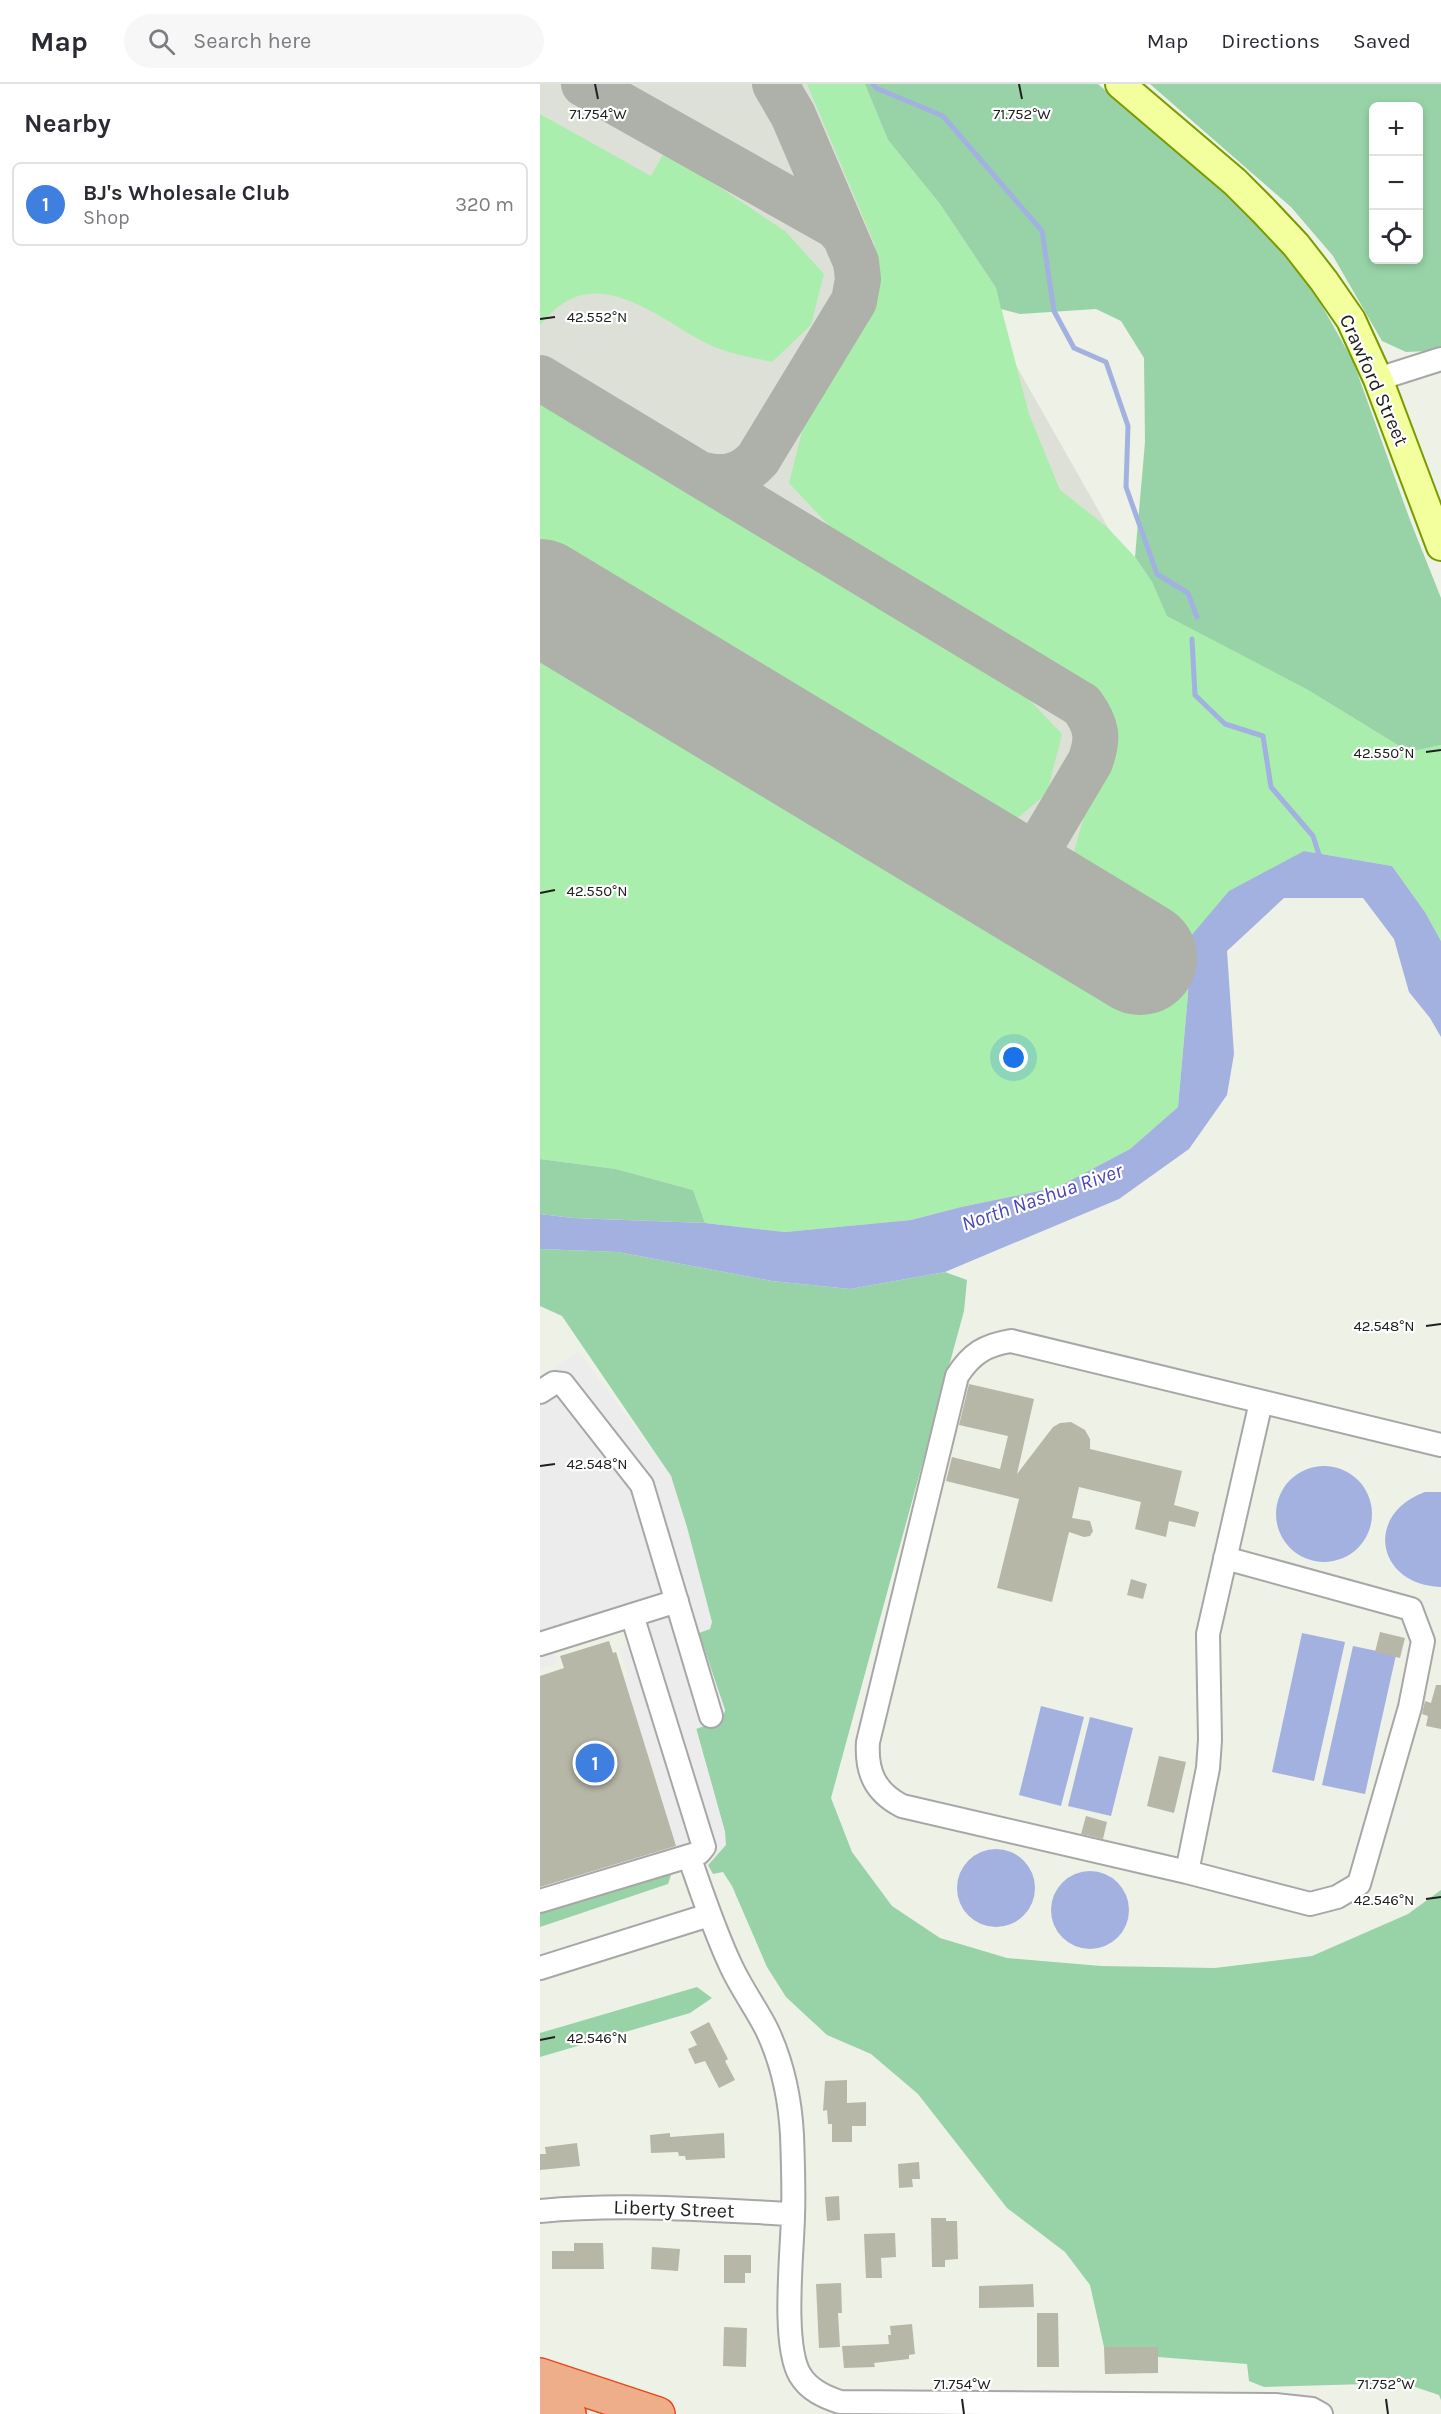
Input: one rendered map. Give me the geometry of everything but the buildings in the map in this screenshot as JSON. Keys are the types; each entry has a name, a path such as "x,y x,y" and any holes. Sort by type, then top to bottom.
{"highway":[{"path":"540,2375 658,2414"},
{"path":"540,2405 568,2414"}],"main road":[{"name":"Crawford Street","path":"1120,84 1234,182 1296,245 1351,320 1436,518 1441,546"}],"street":[{"path":"1378,379 1441,359"},
{"path":"1224,1558 1411,1609 1423,1641 1410,1707 1359,1884 1336,1897 1310,1904 1187,1872 902,1806 881,1792 875,1783 867,1756 868,1742 957,1376 966,1361 979,1350 995,1343 1011,1341 1261,1402 1313,1412 1441,1445"},
{"path":"540,1392 554,1383 563,1384 639,1479 711,1716"},
{"path":"1187,1872 1208,1768 1210,1740 1208,1634 1261,1402"},
{"path":"540,1644 677,1601"},
{"path":"540,1901 689,1856 702,1851 704,1847 632,1615"},
{"path":"689,1856 709,1915 732,1970 766,2029 779,2058 788,2092 793,2214 790,2332 794,2362 806,2384 827,2398 840,2402 1275,2405 1312,2409 1321,2414"},
{"path":"540,1968 709,1915"},
{"name":"Liberty Street","path":"548,2211 588,2207 642,2207 793,2214"}],"shaded area":[{"path":"540,84 866,84 888,140 1180,654 1275,831 1135,987 1064,1015 540,736"},
{"path":"578,1351 671,1476 712,1622 710,1629 699,1633 725,1710 722,1720 696,1729 725,1832 726,1845 708,1865 684,1873 623,1678 628,1676 619,1649 631,1645 626,1629 552,1649 557,1664 540,1669 540,1380"}],"green space":[{"path":"807,84 865,84 888,140 940,204 996,288 1029,414 1060,490 1107,527 1135,557 1152,582 1167,615 1308,690 1409,752 1441,745 1441,941 1425,912 1392,866 1304,851 1190,937 1188,994 1178,1107 1130,1149 1058,1187 911,1220 785,1232 705,1223 693,1190 616,1169 540,1159 540,641 1123,993 1163,924 1070,868 1089,802 1110,750 1109,722 1093,695 833,530 789,483 804,423 869,305 877,285 879,266 874,243"},
{"path":"865,84 1098,84 1238,203 1308,281 1353,361 1410,520 1441,598 1441,745 1409,752 1308,690 1167,616 1152,582 1135,557 1145,442 1144,358 1121,321 1096,309 1020,314 1001,309 996,288 940,204 888,140"},
{"path":"1150,84 1441,84 1441,347 1428,351 1406,352 1382,341 1333,256 1291,207"},
{"path":"540,114 651,176 665,151 785,231 824,274 811,325 772,362 717,348 641,306 622,298 603,294 585,294 567,301 540,325"},
{"path":"540,394 900,611 1023,693 1062,734 1047,793 1005,829 540,550"},
{"path":"540,1159 616,1169 693,1190 705,1223 573,1218 540,1214"},
{"path":"540,1249 618,1252 772,1281 850,1289 945,1272 967,1280 964,1311 831,1798 852,1852 892,1906 940,1938 1007,1958 1101,1966 1215,1968 1312,1956 1408,1914 1441,1890 1441,2400 1439,2395 1403,2383 1264,2387 1249,2381 1247,2364 1158,2357 1158,2347 1104,2347 1090,2285 1065,2252 1007,2208 918,2094 871,2054 827,2035 786,1997 767,1967 732,1886 723,1872 713,1874 708,1865 715,1857 725,1832 696,1728 722,1720 725,1710 698,1633 671,1476 562,1316 540,1306"},
{"path":"671,1875 668,1884 540,1927 540,1913 661,1876"},
{"path":"697,1987 712,1998 690,2013 540,2057 540,2033"}],"water":[{"name":"North Nashua River","path":"1304,851 1392,866 1425,912 1441,941 1441,1037 1430,1018 1409,992 1394,939 1363,898 1284,898 1227,951 1234,1054 1227,1095 1189,1149 1119,1199 945,1272 850,1289 772,1281 618,1252 540,1249 540,1214 573,1218 705,1223 785,1232 911,1220 1058,1187 1130,1149 1178,1107 1188,994 1190,937 1229,891"},
{"path":"1324,1466 1342,1470 1358,1480 1368,1496 1372,1514 1368,1532 1358,1548 1342,1558 1324,1562 1306,1558 1290,1548 1280,1532 1276,1514 1280,1496 1290,1480 1306,1470"},
{"path":"1425,1492 1441,1492 1441,1587 1419,1583 1402,1574 1391,1562 1386,1547 1386,1531 1393,1516 1406,1502"},
{"path":"1302,1633 1345,1642 1314,1781 1272,1772"},
{"path":"1353,1646 1396,1655 1365,1794 1322,1785"},
{"path":"1041,1706 1084,1717 1061,1806 1019,1795"},
{"path":"1090,1717 1133,1728 1111,1816 1068,1806"},
{"path":"996,1849 1011,1852 1024,1860 1032,1873 1035,1888 1032,1903 1024,1916 1011,1924 996,1927 981,1924 968,1916 960,1903 957,1888 960,1873 968,1860 981,1852"},
{"path":"1090,1871 1105,1874 1118,1882 1126,1895 1129,1910 1126,1925 1118,1938 1105,1946 1090,1949 1075,1946 1062,1938 1054,1925 1051,1910 1054,1895 1062,1882 1075,1874"}],"waterway":[{"path":"873,84 876,88 943,116 1042,231 1054,311 1074,348 1106,362 1128,426 1126,487 1157,574 1188,593 1197,617"},
{"path":"1192,639 1195,695 1225,724 1263,736 1271,787 1313,836 1320,858"}],"taxiway":[{"path":"584,84 836,226 844,235"},
{"path":"699,474 716,477 731,476 745,470 758,459 854,301 858,279 856,262 793,115 775,84"},
{"path":"540,378 1082,705 1091,719 1095,732 1093,754 1042,843 1025,857 1009,862 992,861 971,855"}],"runway":[{"path":"540,596 1140,958"}],"place":[{"name":"BJ's Wholesale Club","path":"595,1763"}]}
